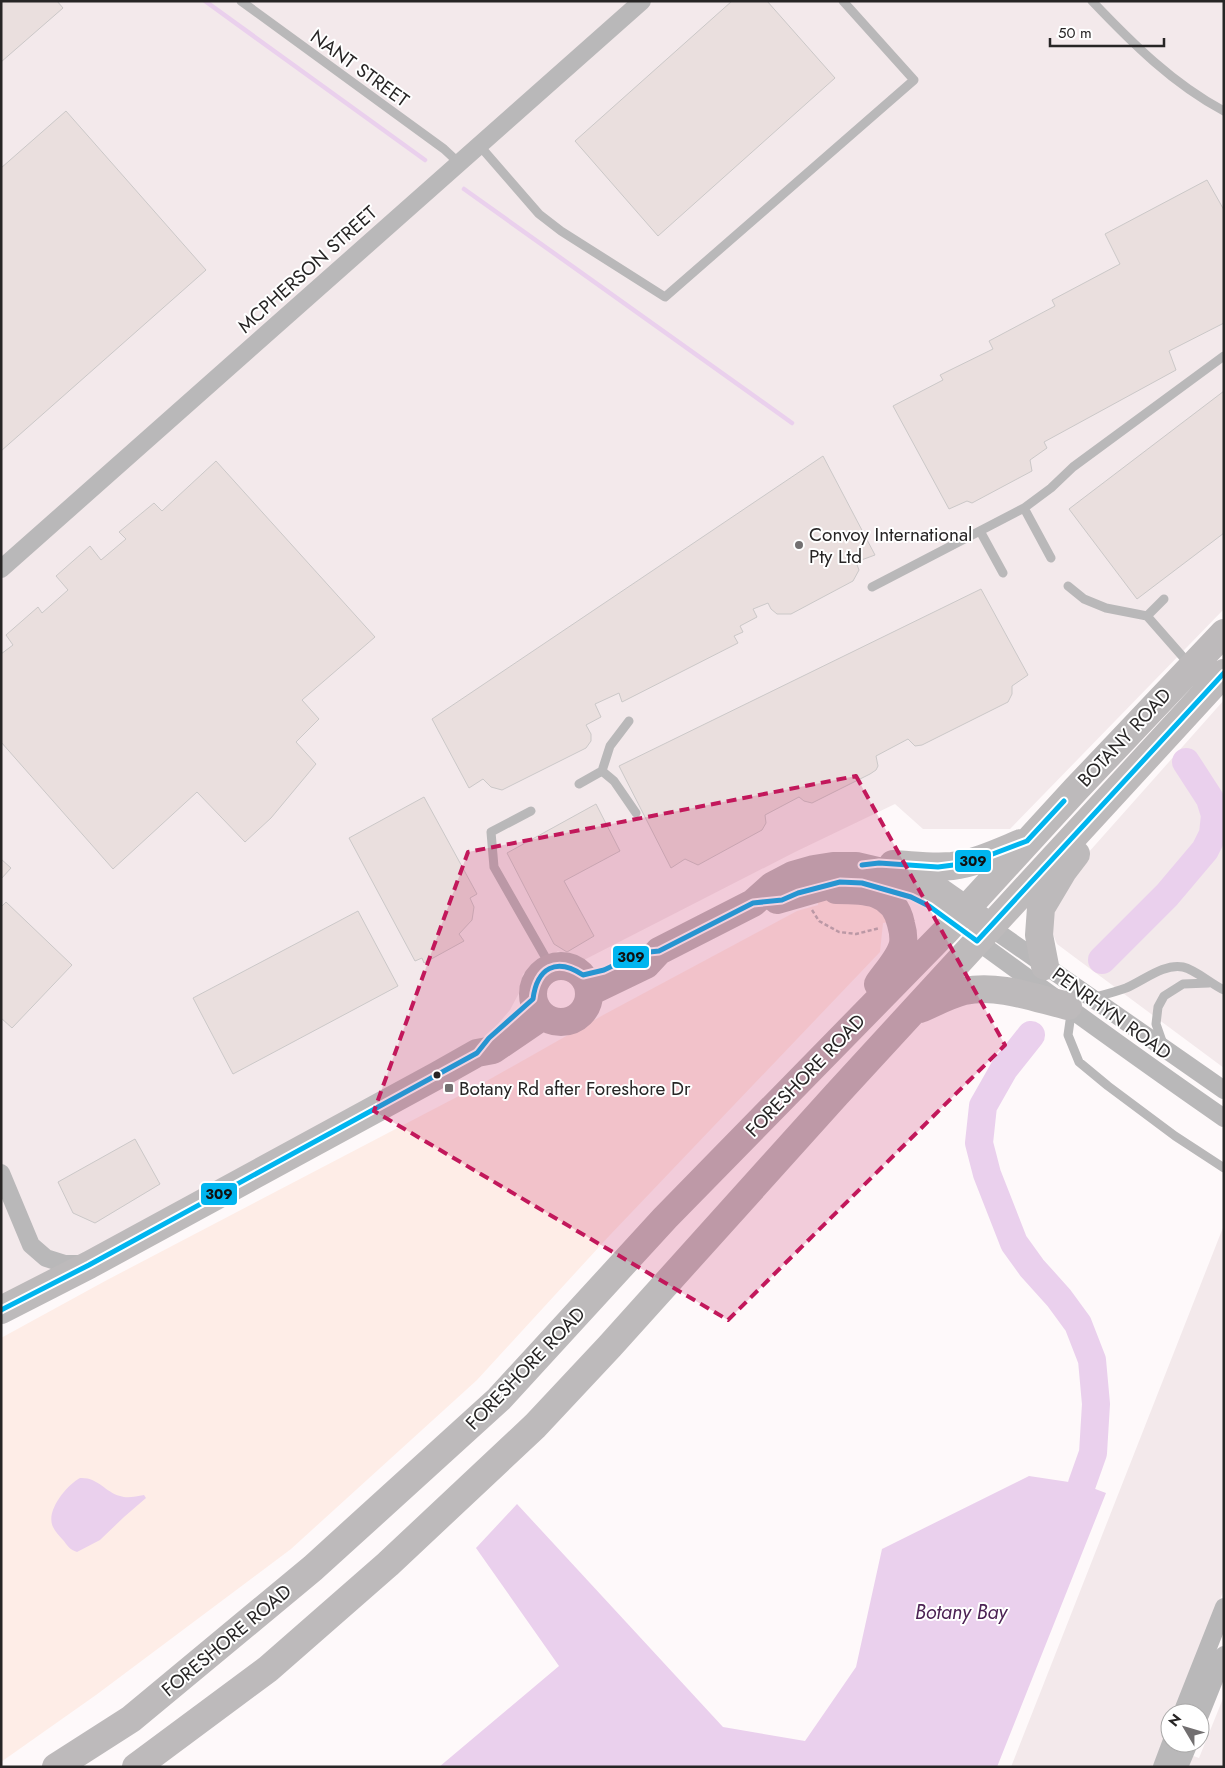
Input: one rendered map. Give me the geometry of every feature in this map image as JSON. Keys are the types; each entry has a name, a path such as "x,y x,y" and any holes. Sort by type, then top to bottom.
{"main road":[{"name":"BOTANY ROAD","path":"960,916 1027,841 1224,633"},
{"name":"BOTANY ROAD","path":"983,934 1224,673"},
{"path":"1045,966 1038,935 1041,908 1063,871 1108,813 1143,762"},
{"path":"586,983 604,970 640,953 659,951 753,903 772,886 793,876 833,866 879,863 938,867 953,866 993,855 1027,841"},
{"path":"856,866 910,879 940,892 960,916 983,934"},
{"path":"753,903 782,900 840,882 862,883 911,897 929,906 960,916"},
{"path":"810,890 862,890 877,894 889,900 899,915 904,935 903,945 847,1033"},
{"name":"FORESHORE ROAD","path":"56,1767 132,1719 313,1568 499,1400 665,1218 960,916"},
{"name":"FORESHORE ROAD","path":"136,1767 268,1669 388,1564 535,1426 610,1346 983,934"},
{"path":"560,965 577,970 586,983 589,1001 585,1010 570,1021 560,1022 551,1020 538,1007 533,989 543,972 551,967 560,965"},
{"path":"913,1012 961,992 975,990 1005,990 1079,1006"},
{"path":"1,1310 89,1265 477,1053 493,1050 538,1007"}],"street":[{"name":"MCPHERSON STREET","path":"1,569 642,1"},
{"name":"PENRHYN ROAD","path":"983,934 1045,966 1079,1006 1114,1042 1224,1118"},
{"name":"PENRHYN ROAD","path":"983,934 1079,1006 1164,1050 1224,1090"},
{"path":"1,1174 32,1245 46,1258 65,1264 89,1265"},
{"path":"1186,1703 1224,1607"},
{"path":"1205,1703 1224,1655"},
{"path":"1162,1767 1167,1753"},
{"path":"1179,1767 1185,1753"}],"lane":[{"name":"NANT STREET","path":"241,1 444,149 459,163"},
{"path":"480,145 539,214 561,231 665,297 914,80 843,1"},
{"path":"1092,1 1138,48 1198,98 1224,111"},
{"path":"872,588 1024,508 1051,488 1073,467 1224,356"},
{"path":"1024,508 1051,558"},
{"path":"980,530 1003,573"},
{"path":"1068,586 1084,599 1106,608 1147,616 1191,666"},
{"path":"1147,616 1164,599"},
{"path":"579,784 602,771 610,746 629,720"},
{"path":"602,771 614,781 636,813"},
{"path":"530,811 491,832 494,867 551,967"},
{"path":"1224,990 1209,983 1192,970 1182,967 1170,967 1079,1006 1070,1021 1068,1036 1080,1062 1108,1086 1224,1168"},
{"path":"1164,1050 1156,1024 1158,1007 1164,996 1183,984 1209,983"}],"path":[{"path":"810,890 810,907 819,921 825,925 839,932 856,934 882,927"}],"highlighted area":[{"path":"856,776 1005,1045 728,1320 374,1111 468,852"}],"shaded area":[{"path":"1,1 1224,1 1224,609 1010,829 923,829 895,804 795,852 580,962 558,951 523,974 519,993 510,1010 472,1054 1,1310"},
{"path":"1224,700 1224,1068 1057,944 1050,927 1054,894 1064,880"},
{"path":"866,895 889,922 883,923 880,952 610,1235 477,1380 291,1549 96,1695 1,1762 1,1338 107,1280 476,1087 605,1014 797,911 818,905 817,896"},
{"path":"1224,1225 1224,1589 1180,1703 1160,1703 1160,1753 1155,1767 1011,1767"},
{"path":"1224,1696 1224,1767 1183,1767 1188,1754 1199,1758 1201,1753 1210,1753 1210,1731"}],"water":[{"name":"Botany Bay","path":"1029,1476 1082,1484 1106,1493 997,1767 439,1767 559,1666 476,1548 517,1504 723,1727 805,1741 856,1667 882,1549"},
{"path":"80,1478 97,1482 123,1497 144,1495 146,1498 100,1540 77,1552 69,1547 53,1527 51,1521 59,1499 69,1486"}],"building":[{"path":"1,1 57,1 63,8 1,62"},
{"path":"732,1 767,1 835,78 658,236 575,141"},
{"path":"66,111 206,270 1,451 1,168"},
{"path":"1207,180 1224,210 1224,323 1169,351 1176,370 1044,442 1047,448 1030,460 1032,471 972,503 967,501 949,509 893,406 943,380 940,375 993,349 989,341 1055,306 1052,300 1120,264 1105,234"},
{"path":"1224,391 1224,533 1137,599 1069,509"},
{"path":"823,456 875,555 856,562 859,570 853,581 791,614 777,614 768,603 753,609 757,617 740,626 743,632 734,636 738,643 622,702 619,693 595,704 601,717 586,725 591,734 591,741 586,748 502,790 491,787 483,779 469,788 432,719"},
{"path":"216,461 375,637 302,700 319,719 296,742 316,764 271,818 245,842 197,792 113,869 1,742 1,654 13,645 6,635 38,607 42,613 68,590 56,576 90,546 101,560 126,539 119,532 154,503 162,511"},
{"path":"981,589 1028,675 1012,686 1012,694 1008,702 922,745 915,746 908,739 876,756 878,766 870,774 812,803 804,801 799,797 765,815 766,823 762,830 698,865 685,859 671,868 619,766"},
{"path":"424,797 477,894 470,898 474,907 472,920 459,934 464,941 424,963 422,958 415,961 349,838"},
{"path":"596,804 620,851 564,881 594,936 567,952 554,944 507,853"},
{"path":"1,859 11,868 1,879"},
{"path":"6,902 72,965 12,1028 1,1018 1,907"},
{"path":"358,911 398,986 233,1074 193,998"},
{"path":"135,1139 160,1184 95,1223 73,1213 58,1182"}],"waterway":[{"path":"205,1 425,160"},
{"path":"464,189 792,423"},
{"path":"1102,960 1167,895 1205,850 1213,834 1215,815 1210,799 1186,762"},
{"path":"1031,1035 1004,1069 983,1106 979,1143 987,1174 1014,1243 1078,1324 1092,1360 1096,1404 1093,1453 1082,1484"}],"transit line":[{"name":"309","path":"1,1310 89,1265 477,1053 489,1038 533,999 539,980 543,973 549,969 564,967 583,975 604,970 640,953 659,951 753,903 782,900 798,893 840,882 862,883 911,897 929,906 977,941 1224,673"},
{"name":"309","path":"862,865 879,863 938,867 969,863 1027,841 1064,801"}],"place":[{"name":"Convoy International Pty Ltd","path":"799,545"},
{"name":"Botany Rd after Foreshore Dr","path":"449,1088"}]}
